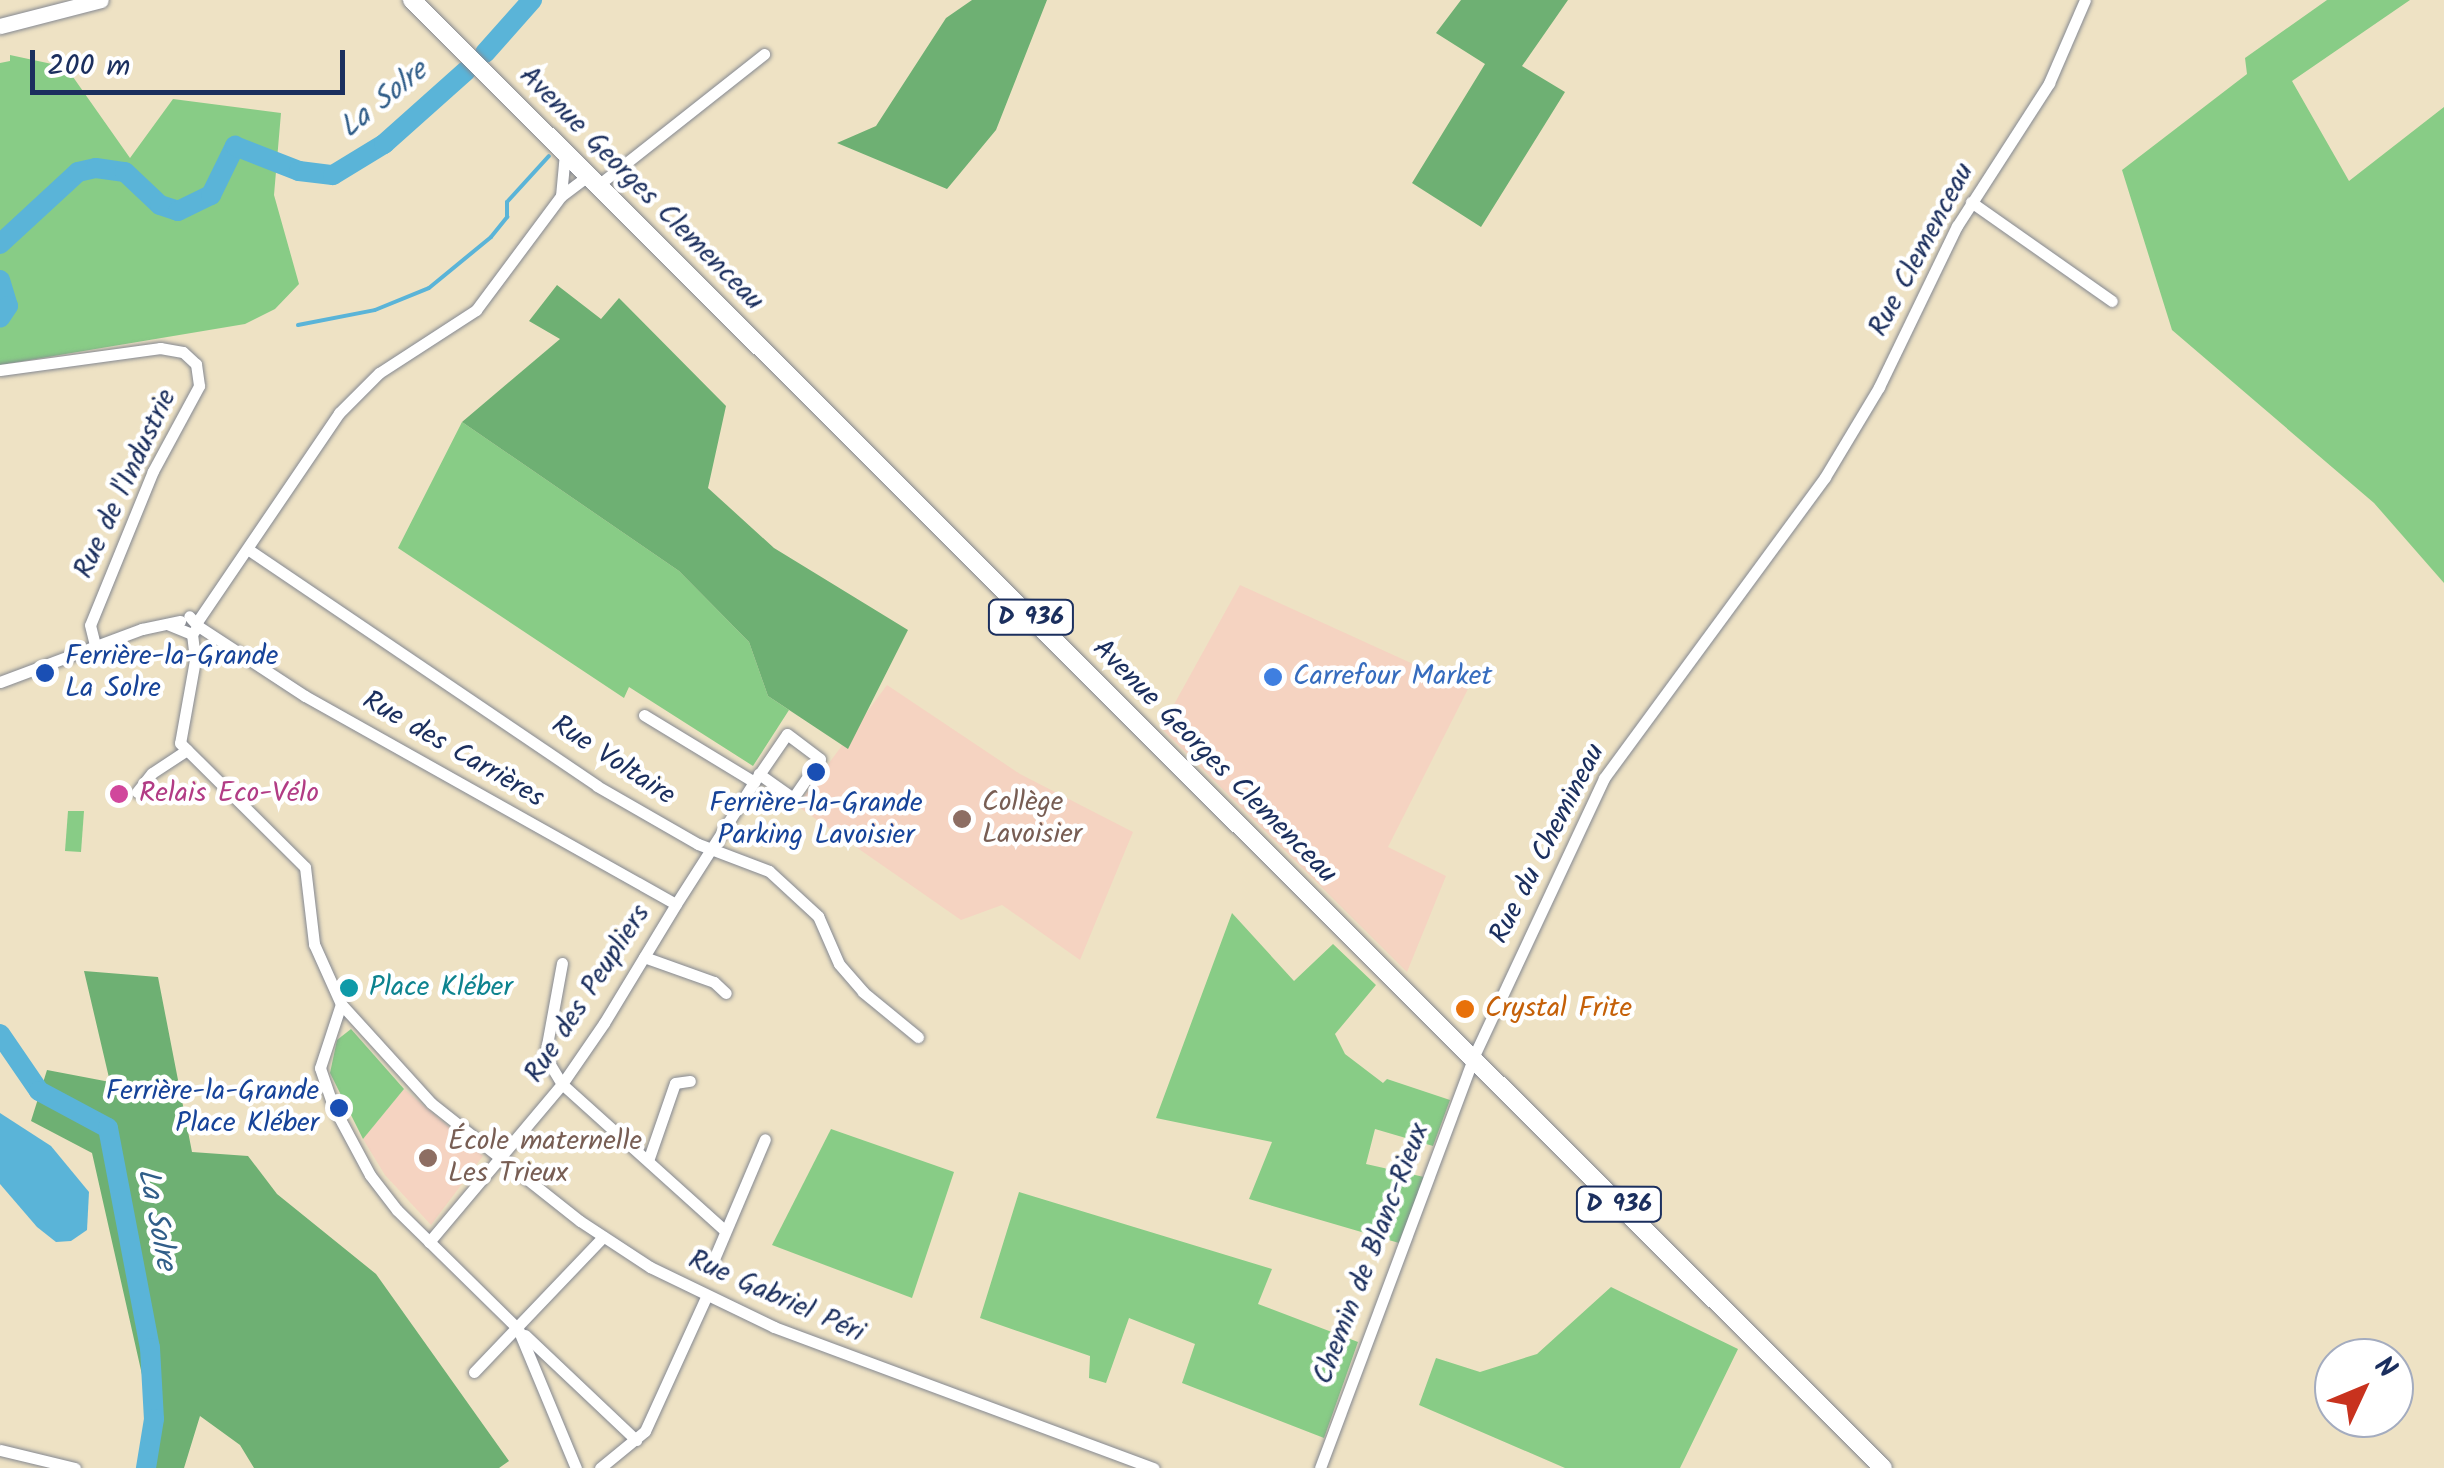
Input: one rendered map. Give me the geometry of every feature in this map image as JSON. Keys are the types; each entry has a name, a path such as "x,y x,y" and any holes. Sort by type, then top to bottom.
{"main road":[{"name":"Avenue Georges Clemenceau","path":"412,0 1883,1468"}],"street":[{"path":"0,26 102,0"},
{"name":"Rue Clemenceau","path":"1794,519 1879,388 1971,202 2050,83 2085,0"},
{"path":"0,682 95,645 189,627 250,550 340,413 379,373 476,310 561,196 592,181 764,54"},
{"path":"561,196 565,153"},
{"path":"1971,202 2112,301"},
{"name":"Rue de l'Industrie","path":"0,370 160,348 183,352 196,364 199,386 127,530 90,626 95,645"},
{"name":"Rue du Chemineau","path":"1473,1058 1604,778 1794,519"},
{"name":"Rue Voltaire","path":"250,550 597,786 711,850 748,859 796,893 818,916 839,964 918,1037"},
{"path":"137,792 152,773 184,746 196,660 189,627"},
{"name":"Rue des Carrières","path":"189,627 304,696 370,728 676,904"},
{"path":"644,716 756,778"},
{"name":"Rue des Peupliers","path":"429,1242 562,1084 756,778 787,734 820,758 793,798 756,778"},
{"name":"Rue Gabriel Péri","path":"184,746 305,868 314,944 341,1004 431,1103 602,1238 706,1297 1154,1468"},
{"path":"644,958 714,982 726,993"},
{"path":"562,963 545,1056 562,1084 649,1158 723,1229"},
{"path":"341,1004 321,1077 370,1175 429,1242 636,1440"},
{"name":"Chemin de Blanc-Rieux","path":"1320,1468 1473,1058"},
{"path":"649,1158 675,1083 690,1082"},
{"path":"714,1259 723,1229 764,1139"},
{"path":"474,1372 602,1238"},
{"path":"600,1468 636,1440 706,1297"},
{"path":"518,1329 576,1468"},
{"path":"0,1450 75,1468"}],"shaded area":[{"path":"1240,585 1468,689 1388,847 1446,876 1407,972 1161,728"},
{"name":"Collège Lavoisier","path":"887,685 1020,774 1133,832 1080,960 1002,905 961,920 797,806"},
{"name":"École maternelle Les Trieux","path":"404,1089 483,1156 431,1225 385,1175 363,1139"}],"green space":[{"path":"972,0 1047,0 996,130 947,189 837,143 876,126 946,18"},
{"path":"1461,0 1568,0 1522,66 1565,92 1481,227 1412,183 1485,64 1436,33"},
{"path":"2327,0 2410,0 2292,81 2349,181 2444,107 2444,583 2374,503 2172,330 2122,170 2247,74 2245,58"},
{"path":"10,55 66,67 130,158 173,99 281,113 274,195 299,284 275,309 245,324 0,365 0,63 10,61"},
{"path":"557,285 601,319 619,298 726,406 708,488 774,548 908,630 848,749 768,696 749,642 679,571 462,422 560,339 529,321"},
{"path":"462,422 679,571 749,642 768,696 789,710 753,766 629,687 624,698 398,548"},
{"path":"68,811 84,811 81,852 65,851"},
{"path":"1232,913 1294,981 1333,944 1376,985 1335,1034 1345,1054 1383,1083 1387,1079 1450,1100 1433,1146 1375,1129 1366,1164 1424,1177 1399,1243 1249,1199 1272,1142 1156,1118"},
{"path":"84,971 158,977 192,1152 248,1156 277,1194 376,1274 509,1461 499,1468 254,1468 240,1445 200,1416 184,1468 145,1468 145,1388 92,1153 31,1121 47,1070 110,1082"},
{"path":"351,1029 404,1089 363,1139 330,1073 337,1040"},
{"path":"831,1129 954,1172 912,1298 772,1245"},
{"path":"1019,1192 1272,1269 1258,1304 1358,1342 1324,1438 1182,1383 1195,1344 1129,1318 1106,1383 1089,1378 1090,1356 980,1318"},
{"path":"1611,1287 1738,1349 1680,1468 1565,1468 1419,1405 1436,1358 1480,1372 1537,1354"}],"water":[{"path":"0,1113 51,1146 89,1192 87,1230 71,1241 56,1242 37,1227 0,1184"}],"waterway":[{"name":"La Solre","path":"485,53 532,0"},
{"name":"La Solre","path":"0,244 78,172 96,168 125,172 160,205 178,211 211,195 235,146 299,171 333,175 384,144 466,71"},
{"path":"298,325 375,310 429,288 491,237 507,217 507,202 549,156"},
{"name":"La Solre","path":"0,280 8,306 0,318"},
{"name":"La Solre","path":"0,1034 39,1091 108,1128 150,1348 154,1419 146,1468"}],"place":[{"name":"Ferrière-la-Grande La Solre","path":"45,673"},
{"name":"Carrefour Market","path":"1273,677"},
{"name":"Ferrière-la-Grande Parking Lavoisier","path":"816,772"},
{"name":"Relais Eco-Vélo","path":"119,794"},
{"name":"Collège Lavoisier","path":"962,819"},
{"name":"Place Kléber","path":"349,988"},
{"name":"Crystal Frite","path":"1465,1009"},
{"name":"Ferrière-la-Grande Place Kléber","path":"339,1108"},
{"name":"École maternelle Les Trieux","path":"428,1158"}]}
